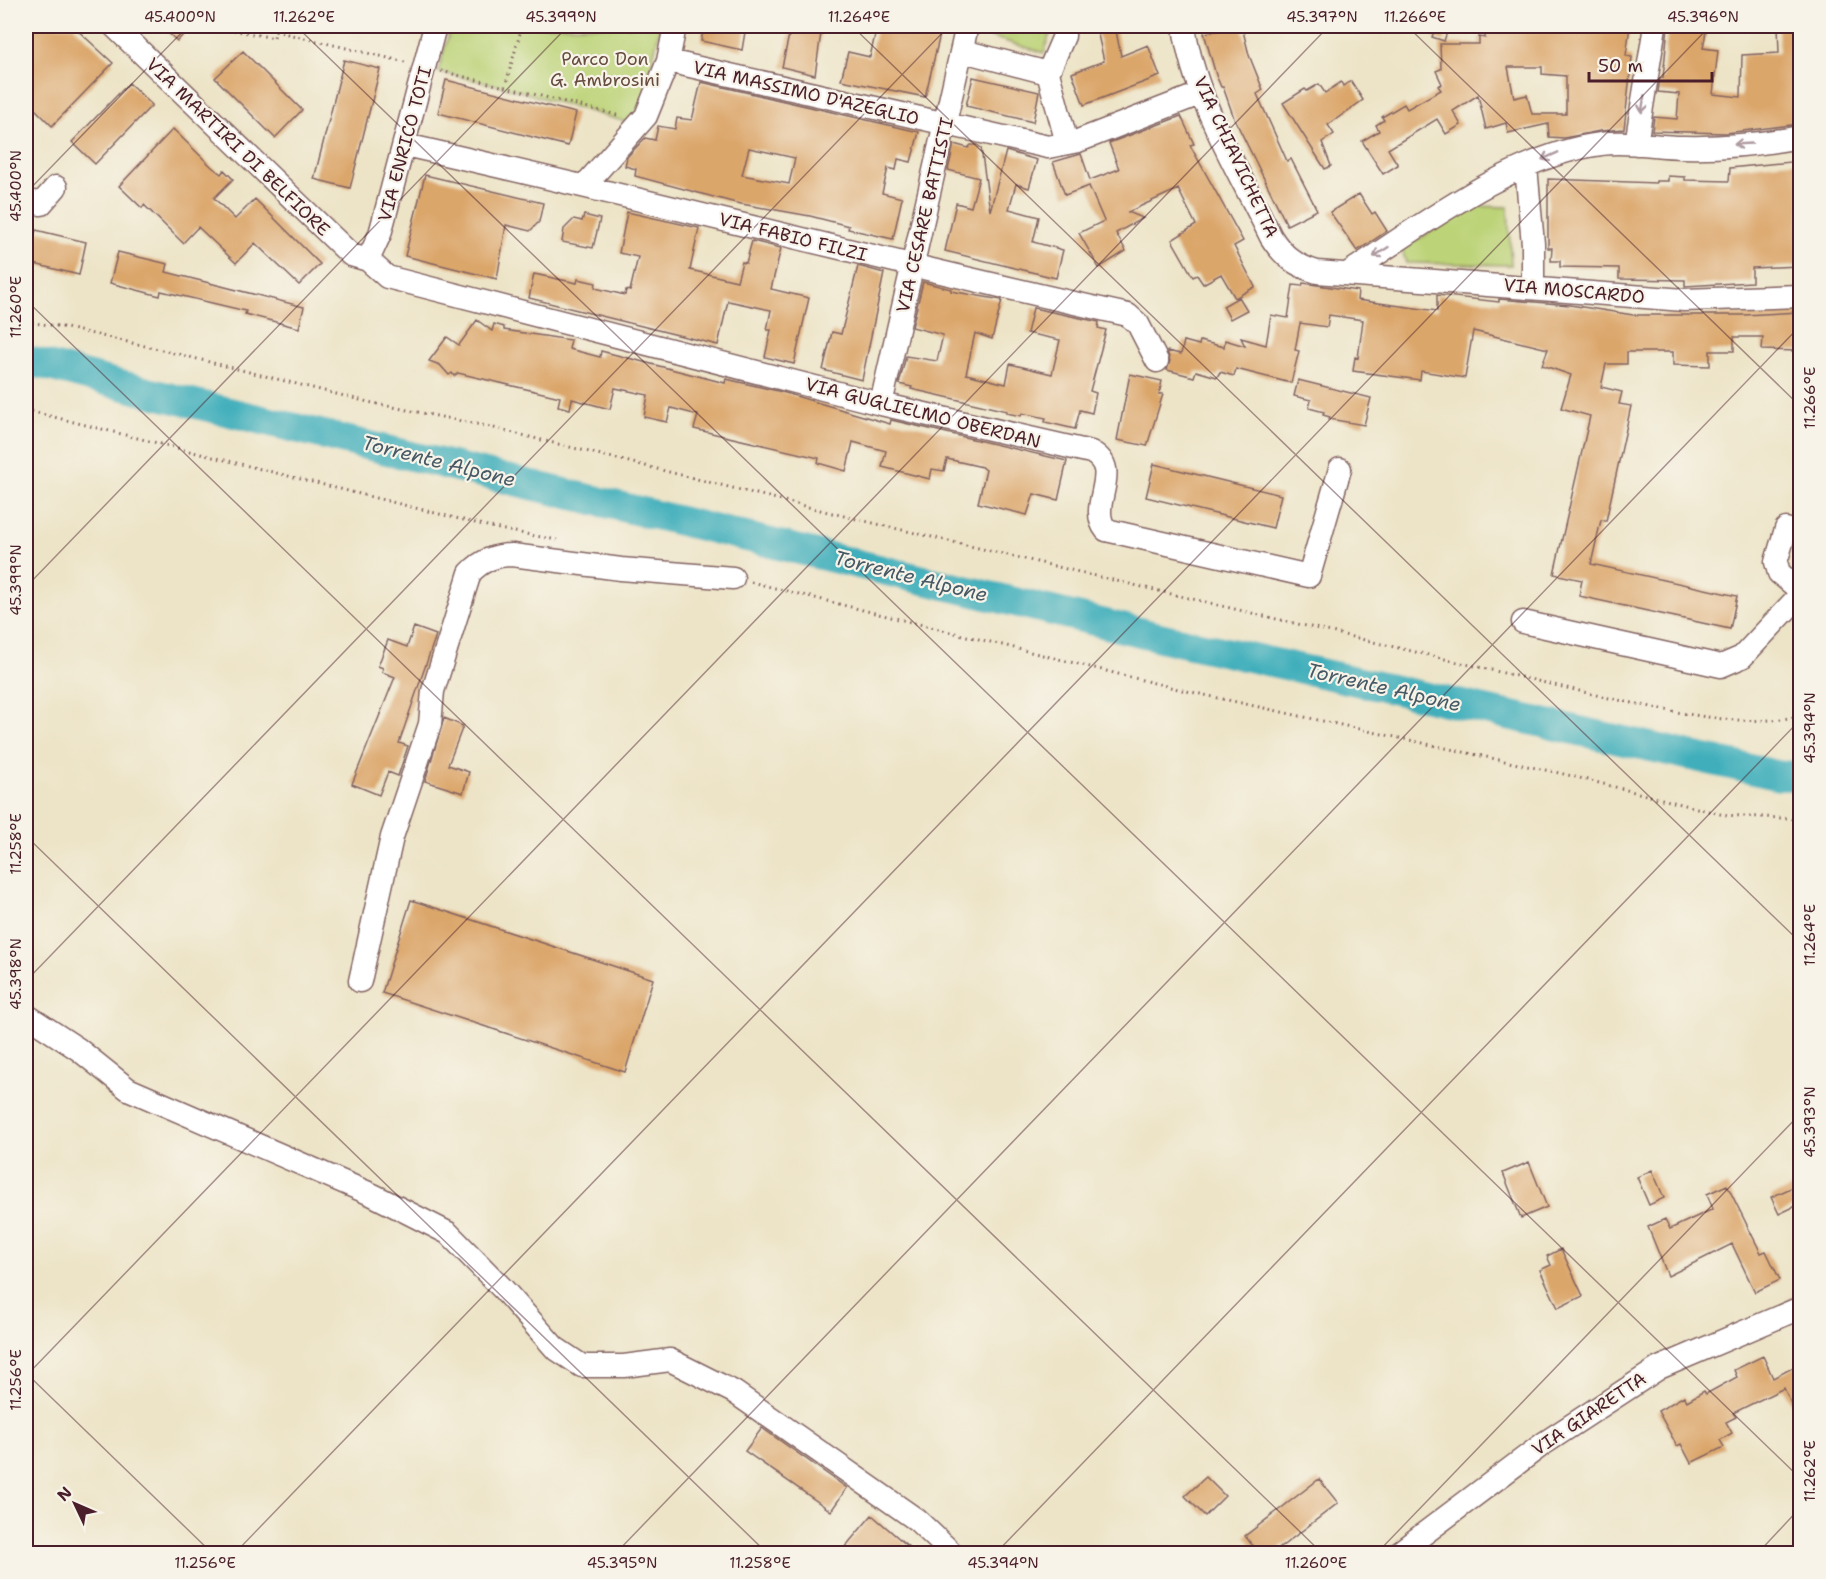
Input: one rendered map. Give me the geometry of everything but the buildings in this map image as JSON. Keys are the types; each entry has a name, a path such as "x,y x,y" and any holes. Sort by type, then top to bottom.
{"street":[{"name":"VIA ENRICO TOTI","path":"368,260 377,246 435,26"},
{"name":"VIA MASSIMO D'AZEGLIO","path":"585,185 646,116 668,61 675,26"},
{"name":"VIA CESARE BATTISTI","path":"882,405 967,26"},
{"path":"1064,26 1064,36 1047,73 1067,143"},
{"name":"VIA CHIAVICHETTA","path":"1184,26 1202,93 1280,251 1302,267 1317,272 1347,274"},
{"path":"1636,144 1656,26"},
{"name":"VIA MARTIRI DI BELFIORE","path":"117,27 351,255 368,260"},
{"path":"963,51 1047,73"},
{"name":"VIA MASSIMO D'AZEGLIO","path":"668,61 1048,147 1067,143 1202,93"},
{"path":"1347,274 1469,195 1556,152 1603,143 1683,147 1767,143 1800,137"},
{"name":"VIA FABIO FILZI","path":"405,145 585,185 914,268 1128,315 1138,324 1157,361"},
{"path":"1526,167 1533,244 1533,287"},
{"path":"26,200 41,204 56,187"},
{"name":"VIA GUGLIELMO OBERDAN","path":"368,260 387,277 882,405 1091,453 1103,460 1107,468 1098,514 1106,530 1309,576 1340,469"},
{"name":"VIA MOSCARDO","path":"1347,274 1684,300 1800,296"},
{"path":"1786,529 1776,562 1779,573 1785,580 1800,590"},
{"path":"360,981 392,837 430,724 433,691 470,573 478,565 500,555 512,555 621,569 733,578"},
{"path":"1523,622 1720,666 1742,657 1800,595"},
{"path":"26,1016 78,1050 128,1089 373,1195 448,1233 503,1289 555,1348 582,1366 624,1366 670,1360 734,1392 917,1520 953,1554"},
{"name":"VIA GIARETTA","path":"1397,1554 1543,1444 1659,1368 1800,1308"}],"path":[{"path":"275,31 276,26"},
{"path":"505,87 522,26"},
{"path":"26,322 58,326 368,402 486,426 842,516 1613,699 1701,716 1747,721 1800,716"},
{"path":"26,410 110,429 208,458 310,480 499,529 557,540"},
{"path":"733,578 1182,690 1568,775 1724,815 1800,819"}],"green space":[{"name":"Parco Don G. Ambrosini","path":"451,26 660,26 643,105 626,122 505,87 438,72"},
{"path":"977,26 1052,26 1044,53 975,32"},
{"path":"1473,206 1508,207 1511,265 1406,263 1402,249"},
{"path":"494,1548 528,1549 532,1553 481,1553"}],"waterway":[{"name":"Torrente Alpone","path":"26,360 159,395 1168,639 1781,776 1800,775"}]}
